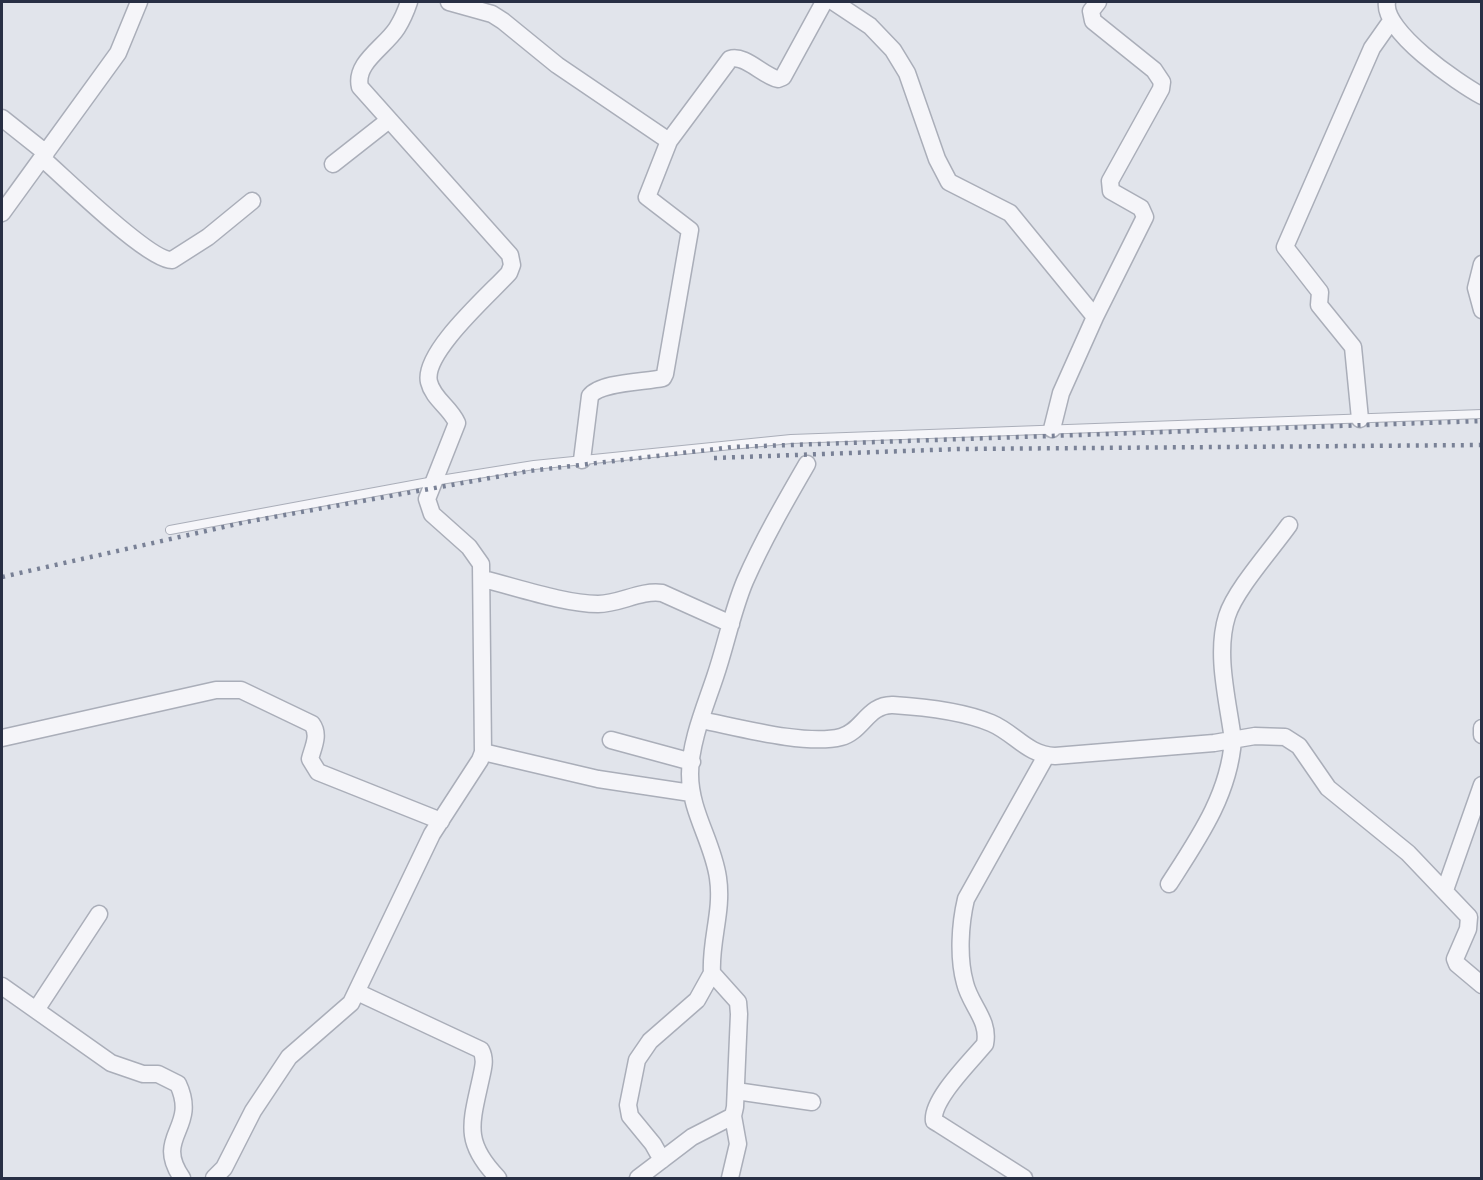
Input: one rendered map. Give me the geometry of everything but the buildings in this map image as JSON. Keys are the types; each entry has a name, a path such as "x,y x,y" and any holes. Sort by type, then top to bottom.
{"street":[{"path":"2,213 118,53 138,2"},
{"path":"214,1179 224,1168 253,1110 289,1057 351,1003 441,821 483,752 483,579 481,564 470,547 432,514 427,499 455,434 457,423 453,414 432,393 428,369 438,350 509,273 512,265 510,255 360,87 357,78 362,67 397,29 409,2"},
{"path":"449,2 492,14 557,65 669,141"},
{"path":"582,460 590,396 593,392 604,387 663,378 665,374 690,230 647,197 669,141 730,59 741,59 772,78 783,77 825,2"},
{"path":"834,2 870,26 907,73 937,159 949,182 1010,213 1095,317"},
{"path":"1052,429 1060,393 1145,217 1142,208 1111,191 1110,182 1161,89 1162,82 1154,70 1093,21 1091,11 1098,2"},
{"path":"1387,2 1386,10 1391,21 1424,54 1465,87 1482,96"},
{"path":"1360,419 1353,347 1319,305 1320,292 1285,247 1372,48 1391,21"},
{"path":"2,118 143,247 165,260 172,260 208,237 252,201"},
{"path":"333,164 389,120"},
{"path":"1482,264 1476,288 1482,310"},
{"path":"662,1160 653,1144 630,1116 627,1105 637,1060 650,1041 697,1000 712,973 713,939 719,912 718,880 711,845 698,819 691,793 692,762 701,720 745,582 769,531 807,464"},
{"path":"1169,884 1203,832 1228,772 1233,740 1222,656 1226,618 1236,599 1289,525"},
{"path":"483,579 585,603 611,603 652,592 662,593 731,624"},
{"path":"2,738 216,690 241,690 312,724 316,730 316,738 309,759 318,772 441,821"},
{"path":"701,720 800,738 829,739 849,734 881,705 892,705 948,712 989,722 1027,748 1046,756 1276,736 1293,740 1328,788 1408,853 1468,917 1468,929 1455,958 1464,971 1482,985"},
{"path":"1482,728 1482,735"},
{"path":"611,740 692,762"},
{"path":"483,752 598,778 691,793"},
{"path":"1024,1179 934,1121 933,1114 937,1102 985,1044 987,1034 984,1022 965,986 963,974 962,916 966,899 1046,756"},
{"path":"1444,890 1482,785"},
{"path":"36,1010 99,914"},
{"path":"712,973 738,1002 736,1092 733,1116 738,1144 730,1179"},
{"path":"2,986 111,1063 143,1074 158,1074 178,1084 186,1112 171,1150 171,1158 182,1179"},
{"path":"357,992 481,1050 485,1060 472,1117 471,1137 478,1155 498,1179"},
{"path":"736,1092 812,1102"},
{"path":"638,1179 692,1137 733,1116"}],"lane":[{"path":"170,530 434,481 582,460 791,439 1482,414"}],"railway":[{"path":"2,577 246,522 529,471 733,447 1482,421"},
{"path":"714,458 959,449 1482,445"}]}
